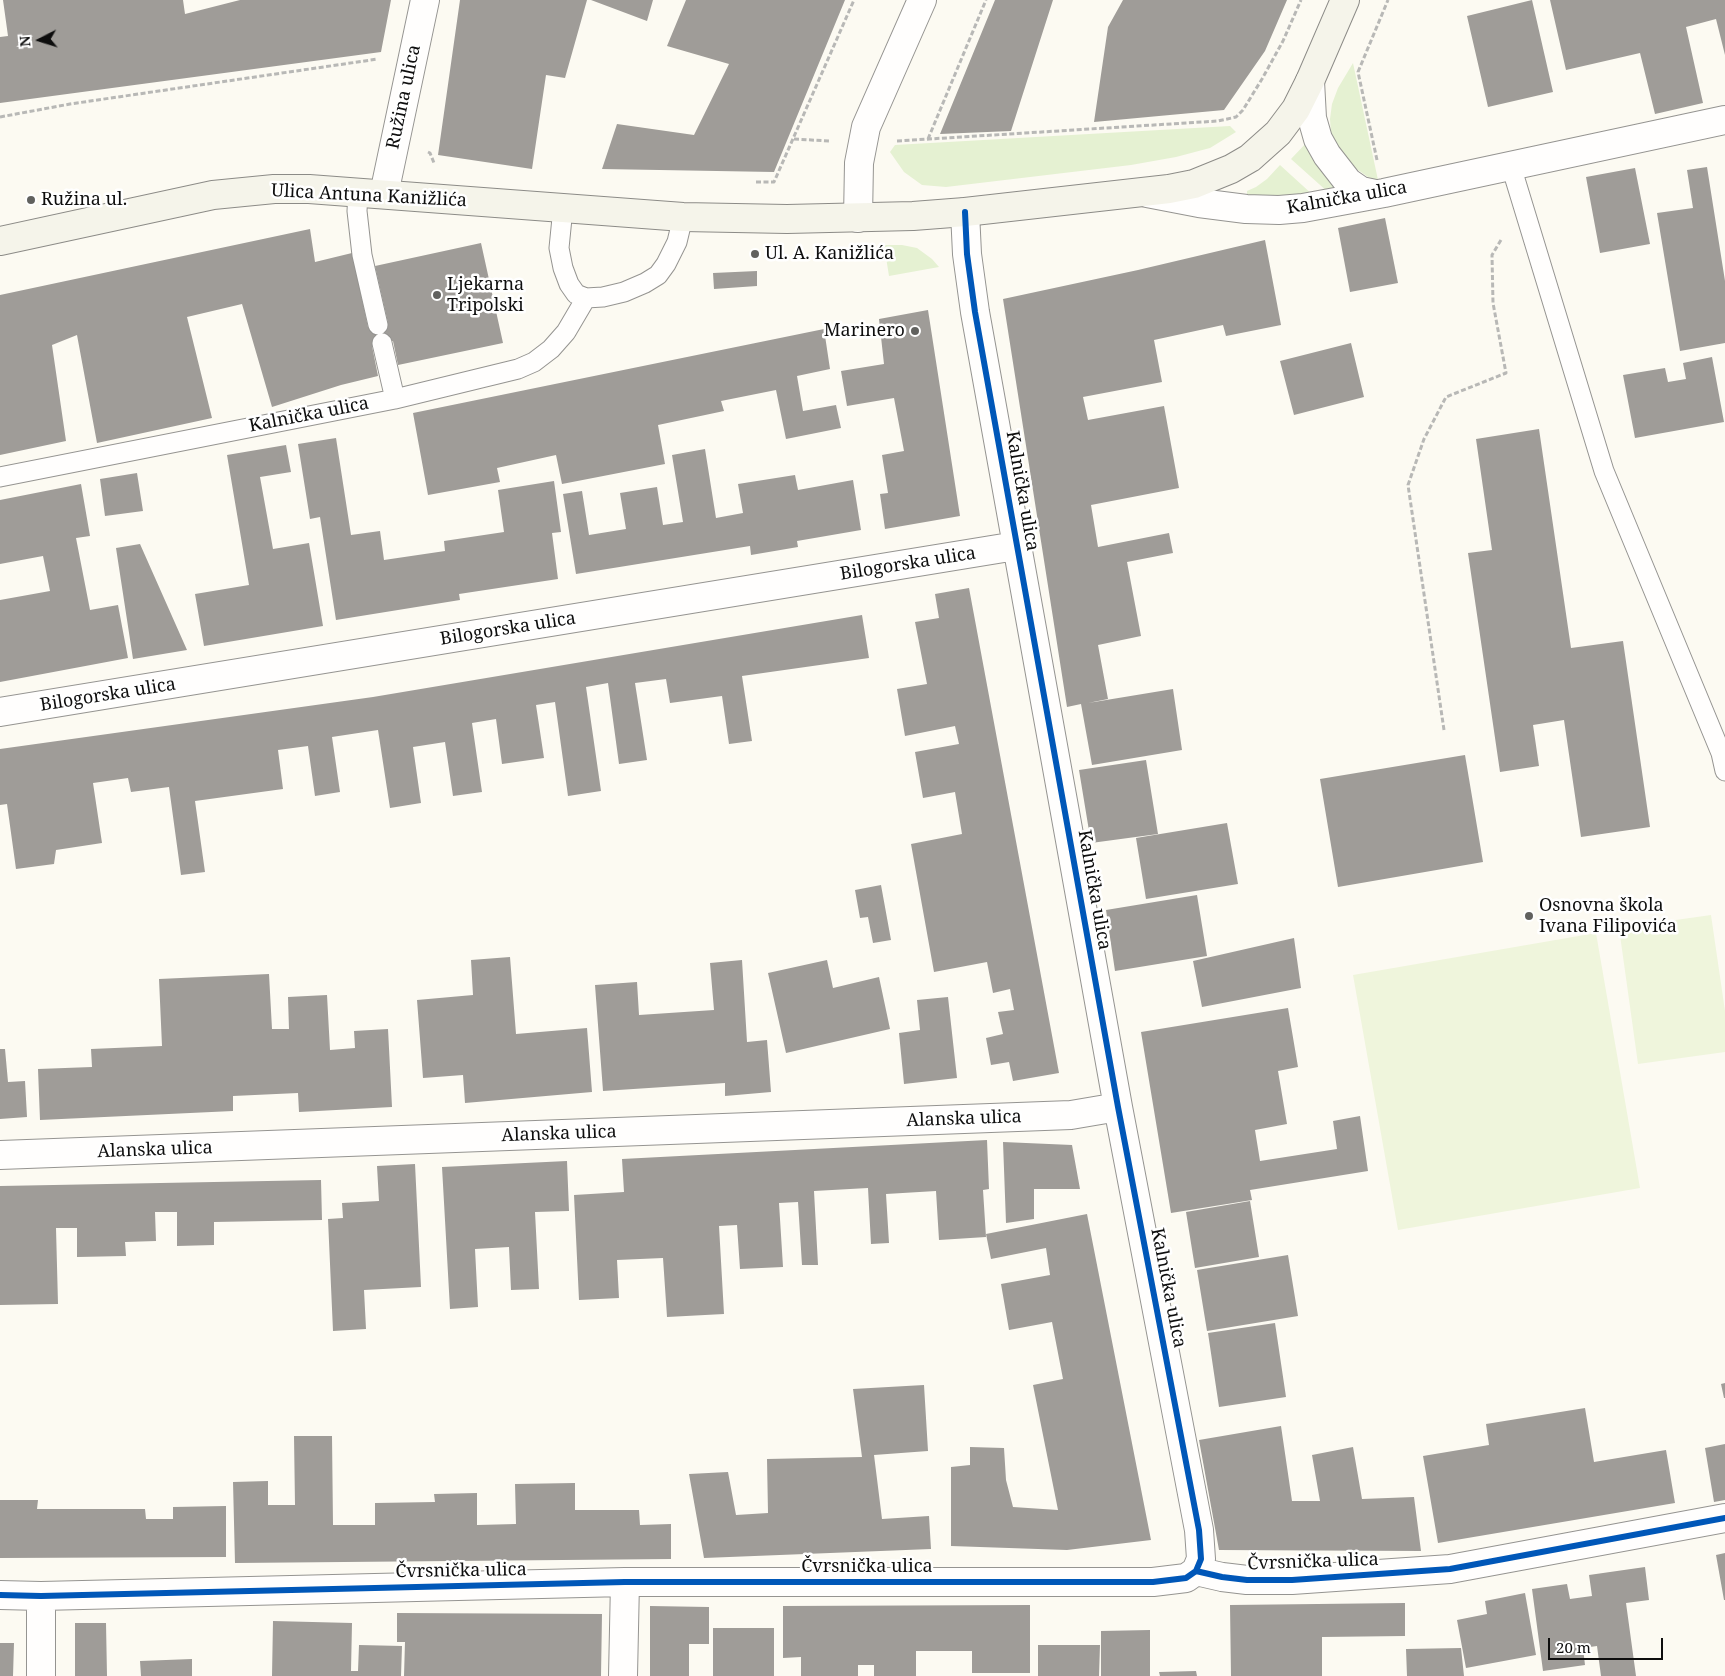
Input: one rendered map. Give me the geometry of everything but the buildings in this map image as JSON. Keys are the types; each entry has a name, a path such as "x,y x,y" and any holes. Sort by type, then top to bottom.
{"main road":[{"path":"1138,192 1194,184 1219,175 1250,158 1266,145 1296,109 1346,0"},
{"name":"Ulica Antuna Kanižlića","path":"0,241 213,196 274,189 310,189 563,208"},
{"name":"Kalnička ulica","path":"563,208 683,217 858,218 964,212 1138,192"}],"street":[{"name":"Ružina ulica","path":"371,194 394,145 425,0"},
{"path":"858,218 858,163 866,127 922,0"},
{"path":"1310,81 1312,118 1318,139 1327,155 1348,182 1361,191 1379,194"},
{"name":"Kalnička ulica","path":"1138,192 1246,209 1279,210 1331,204 1725,120"},
{"name":"Kalnička ulica","path":"964,212 972,297 1016,546 1118,1107 1199,1530 1201,1559 1196,1571"},
{"name":"Bilogorska ulica","path":"0,712 1016,546"},
{"name":"Alanska ulica","path":"0,1156 1071,1115 1118,1107"},
{"name":"Čvrsnička ulica","path":"0,1595 41,1596 625,1582 1153,1582 1186,1578 1196,1571 1247,1580 1292,1580 1450,1569 1725,1518"},
{"path":"623,1676 625,1582"},
{"path":"41,1596 41,1676"}],"lane":[{"path":"1511,166 1604,470 1721,753 1725,771"},
{"path":"371,194 357,211 362,255 395,399"},
{"path":"563,208 559,248 563,268 568,284 576,294 586,298 603,297 624,292 645,284 658,275 677,242 683,217"},
{"name":"Kalnička ulica","path":"0,477 395,399 518,369 534,362 550,349 566,332 586,298"}],"path":[{"path":"747,182 774,182 854,0"},
{"path":"928,139 986,0"},
{"path":"794,139 862,143 1218,121 1236,117 1244,110 1284,41 1301,0"},
{"path":"1379,194 1358,72 1388,0"},
{"path":"0,117 70,104 388,58"},
{"path":"394,145 430,153 432,162 439,164"},
{"path":"1444,730 1408,484 1424,439 1446,397 1506,373 1493,303 1492,255 1524,206"}],"green space":[{"path":"1353,63 1378,180 1368,177 1351,165 1331,133 1332,104 1338,88"},
{"path":"1230,126 1236,132 1210,148 1176,157 1131,165 946,187 922,185 904,172 890,152 895,145"},
{"path":"1309,140 1339,190 1329,193 1291,159"},
{"path":"1280,165 1314,196 1257,202 1247,196 1247,191 1267,179"},
{"path":"884,245 902,245 917,248 939,267 889,276"},
{"path":"1711,915 1725,1011 1725,1052 1638,1064 1619,928"},
{"path":"1596,933 1640,1188 1398,1230 1353,975"}],"cycle path":[{"path":"965,212 967,254 975,312 1118,1107 1199,1530 1201,1559 1196,1571"},
{"path":"0,1595 41,1596 625,1582 1153,1582 1186,1578 1196,1571 1247,1580 1292,1580 1450,1569 1725,1518"}],"place":[{"name":"Ružina ul.","path":"31,200"},
{"name":"Ul. A. Kanižlića","path":"755,254"},
{"name":"Ljekarna Tripolski","path":"437,295"},
{"name":"Marinero","path":"915,331"},
{"name":"Osnovna škola Ivana Filipovića","path":"1529,916"}]}
